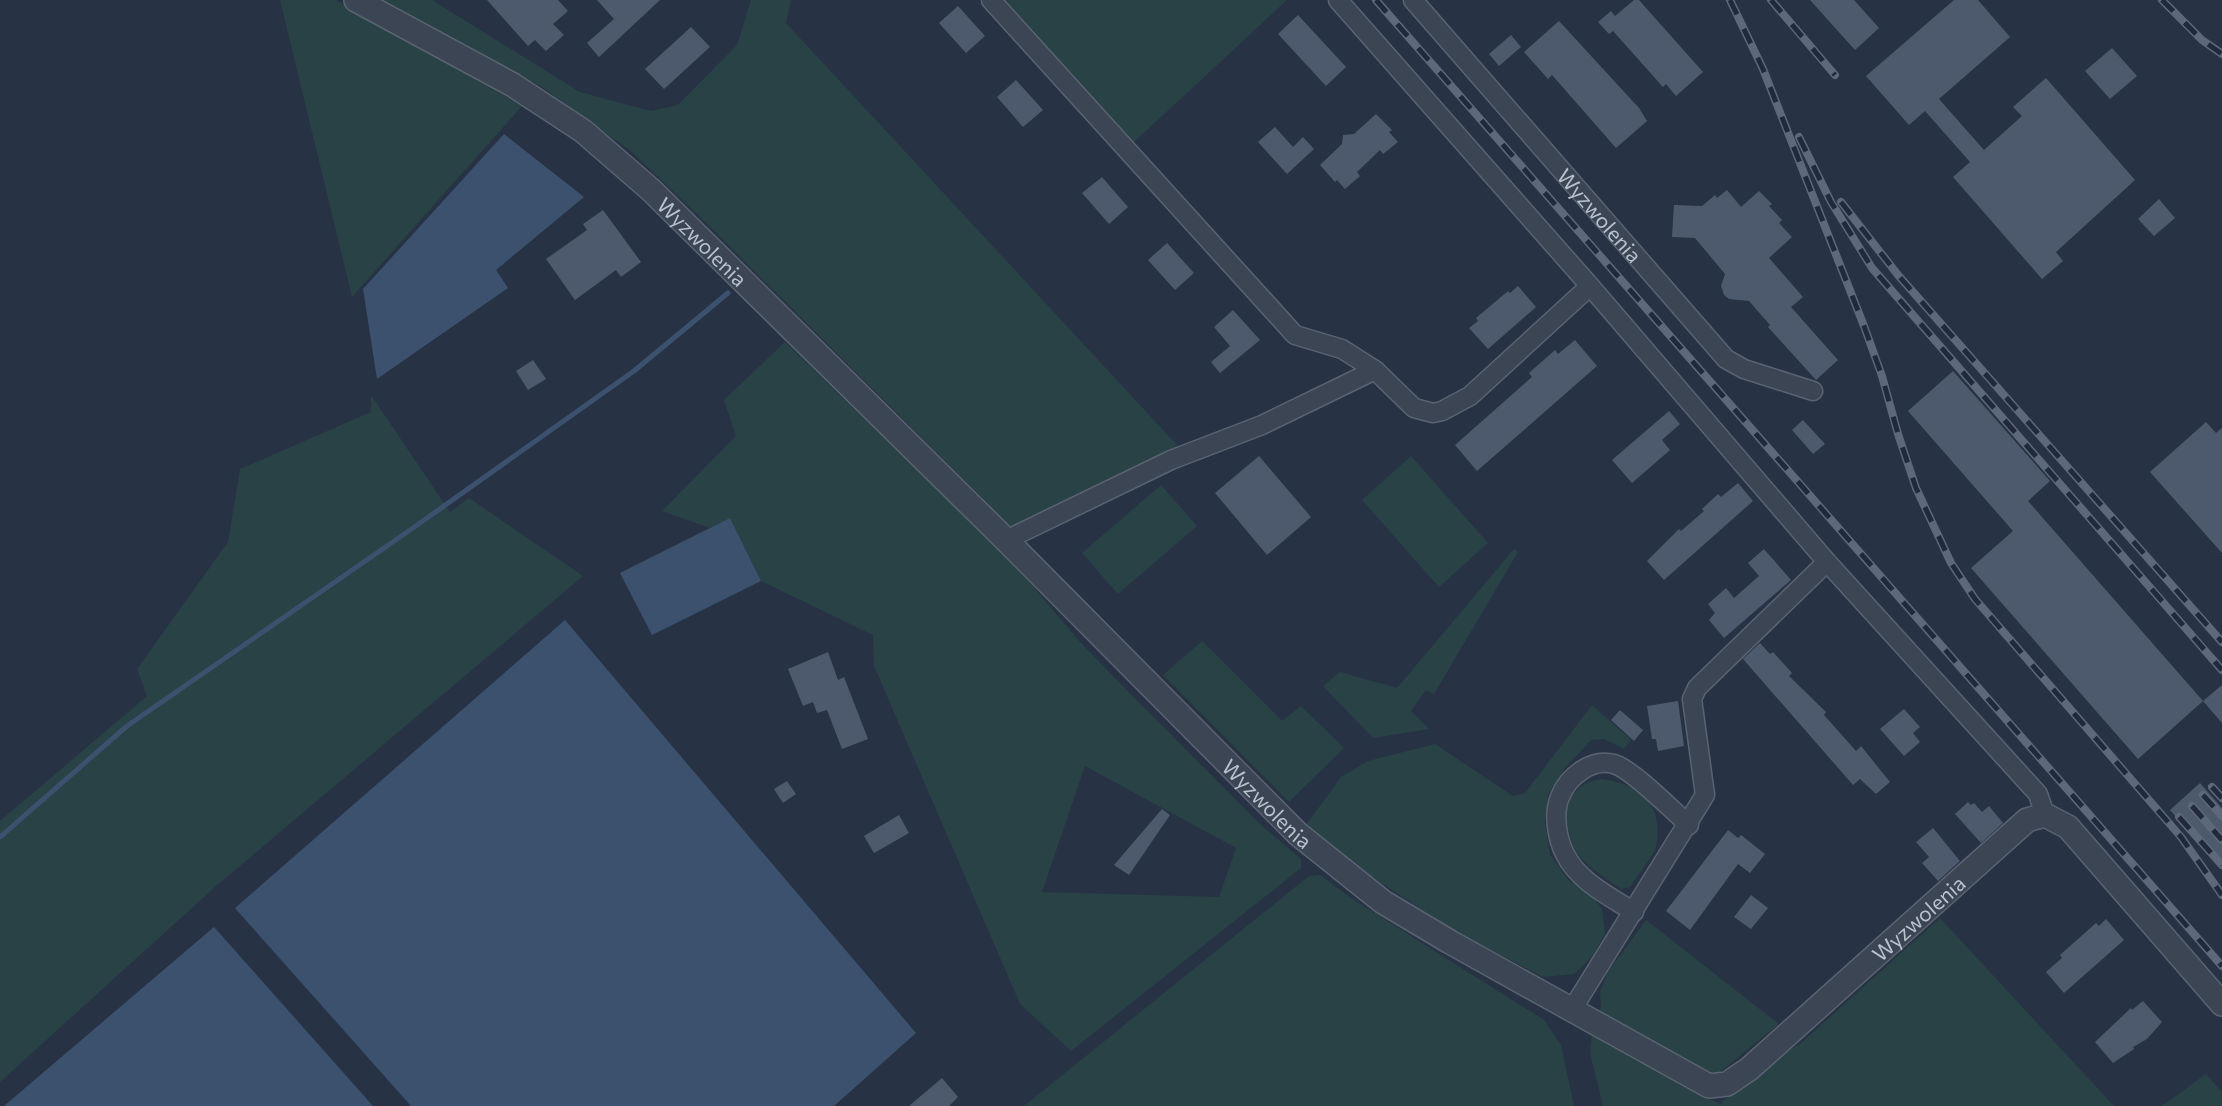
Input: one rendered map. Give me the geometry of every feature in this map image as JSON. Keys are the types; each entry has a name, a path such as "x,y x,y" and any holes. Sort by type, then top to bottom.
{"street":[{"name":"Wyzwolenia","path":"356,0 513,85 583,131 651,190 1325,858 1383,902 1450,942 1709,1086 1727,1084 1749,1069 2027,820 2046,814"},
{"path":"991,0 1295,335 1342,349 1376,370 1414,408 1433,413 1470,396 1590,286"},
{"path":"1338,0 1590,286 1827,562 2038,794 2046,814 2068,827 2222,1004"},
{"name":"Wyzwolenia","path":"1413,0 1727,359 1744,369 1813,391"},
{"path":"1006,540 1171,460 1262,425 1376,370"},
{"path":"1573,1008 1689,825 1705,795 1692,699 1697,688 1827,562"},
{"path":"1633,912 1581,876 1565,854 1556,827 1559,797 1578,773 1597,762 1617,765 1689,825"}],"green space":[{"path":"280,0 336,0 522,106 352,297"},
{"path":"381,0 432,0 580,92 651,111 678,105 737,45 751,0 791,0 786,23 1178,446 1030,520 1010,526 632,152 542,87"},
{"path":"1002,0 1287,0 1134,142"},
{"path":"785,342 1012,562 1081,643 1115,678 1260,824 1301,859 1301,868 1071,1051 1020,1004 874,666 873,635 761,581 730,519 710,528 662,511 736,436 724,400","holes":["1085,766 1236,848 1219,897 1042,892"]},
{"path":"371,395 450,512 469,498 583,576 215,887 0,1082 0,821 147,696 137,669 228,542 240,469 371,412"},
{"path":"1411,456 1488,543 1439,587 1362,500"},
{"path":"1161,485 1197,526 1118,594 1082,553"},
{"path":"1514,549 1518,552 1434,694 1426,690 1411,711 1429,729 1373,738 1323,686 1340,672 1397,688"},
{"path":"1202,641 1282,721 1301,706 1344,748 1289,802 1163,675"},
{"path":"1592,705 1631,740 1624,749 1604,739 1591,740 1564,769 1548,795 1545,823 1550,854 1569,881 1591,894 1602,909 1605,933 1593,956 1574,974 1543,977 1457,933 1365,872 1306,825 1341,777 1368,761 1435,744 1513,796 1525,793"},
{"path":"1601,779 1621,783 1638,791 1655,813 1658,830 1656,847 1630,887 1621,889 1585,862 1575,850 1568,830 1568,809 1576,790 1591,781"},
{"path":"1320,875 1354,900 1544,1020 1561,1045 1574,1106 1024,1106 1309,876"},
{"path":"1940,918 2114,1106 1603,1106 1590,1053 1592,1032 1601,1007 1600,992 1608,972 1646,920 1779,1024 1695,1092 1720,1104 1770,1061 1800,1044"},
{"path":"2206,1074 2222,1092 2222,1106 2162,1106"}],"water":[{"path":"504,134 584,197 496,270 508,288 377,379 363,289"},
{"path":"730,518 761,581 652,635 620,573"},
{"path":"565,620 916,1033 834,1106 411,1106 235,908"},
{"path":"214,927 373,1106 4,1106"}],"building":[{"path":"487,0 558,0 568,11 553,24 564,35 546,51 535,40 528,46"},
{"path":"597,0 660,0 599,57 587,43 614,19"},
{"path":"1634,0 1639,0 1703,72 1676,96 1666,84 1663,87 1613,31 1609,34 1598,22 1611,11 1615,16"},
{"path":"1810,0 1854,0 1879,28 1855,50"},
{"path":"1954,0 1978,0 2010,37 1939,99 1984,150 2022,116 2013,107 2046,78 2135,180 2056,252 2063,261 2042,279 1953,177 1970,162 1925,111 1909,125 1866,76"},
{"path":"958,6 985,36 966,53 939,23"},
{"path":"1298,15 1346,67 1326,86 1278,34"},
{"path":"1559,21 1639,108 1647,121 1616,148 1552,75 1548,79 1524,52"},
{"path":"691,27 710,47 664,89 645,69"},
{"path":"1511,35 1521,47 1499,66 1489,54"},
{"path":"2112,48 2137,76 2110,99 2085,71"},
{"path":"1016,80 1043,110 1023,127 997,97"},
{"path":"1376,114 1392,130 1389,132 1398,142 1383,154 1380,150 1357,172 1360,176 1345,189 1320,165 1342,144 1343,135 1354,134"},
{"path":"1275,127 1293,147 1303,137 1314,149 1287,174 1258,142"},
{"path":"1102,177 1128,207 1109,224 1082,193"},
{"path":"1727,190 1741,207 1759,191 1772,204 1769,206 1782,220 1779,223 1792,237 1769,258 1803,297 1791,307 1838,360 1816,380 1768,327 1770,325 1749,301 1729,299 1724,295 1721,286 1725,274 1695,238 1672,237 1674,205 1702,206 1715,195 1717,198"},
{"path":"2159,199 2175,218 2154,236 2138,219"},
{"path":"603,210 641,262 621,277 616,270 575,300 546,259 587,230 583,224"},
{"path":"1167,243 1194,273 1175,290 1148,260"},
{"path":"1518,286 1536,307 1488,349 1469,328 1478,321 1476,318"},
{"path":"1233,310 1260,340 1220,373 1211,362 1230,346 1214,327"},
{"path":"1575,340 1597,366 1477,471 1455,445 1532,377 1529,373 1555,350 1558,354"},
{"path":"533,360 546,379 528,390 516,371"},
{"path":"1953,371 2050,481 2028,501 2203,701 2138,759 1971,568 2013,531 1908,411"},
{"path":"1669,411 1680,424 1662,440 1670,450 1632,483 1612,460"},
{"path":"1803,420 1825,444 1813,454 1792,430"},
{"path":"2206,422 2216,433 2222,428 2222,553 2150,472"},
{"path":"1259,456 1311,517 1267,555 1215,493"},
{"path":"1738,483 1753,501 1664,580 1647,561 1679,529 1681,531 1704,511 1702,509 1718,494 1721,497"},
{"path":"1764,549 1791,580 1724,638 1709,620 1715,613 1708,604 1726,588 1734,598 1759,576 1748,563"},
{"path":"1760,643 1770,654 1773,652 1792,673 1789,676 1826,712 1824,715 1856,751 1861,746 1890,782 1876,794 1860,779 1853,785 1743,659"},
{"path":"828,652 838,680 844,677 868,739 842,749 827,710 817,713 813,702 803,706 788,669"},
{"path":"2222,685 2222,723 2203,701"},
{"path":"1678,701 1684,746 1658,751 1656,739 1652,739 1647,706"},
{"path":"1904,709 1920,727 1913,733 1920,742 1904,756 1880,729"},
{"path":"1620,710 1643,730 1634,741 1611,720"},
{"path":"787,781 796,794 783,803 774,789"},
{"path":"2200,783 2222,808 2222,869 2170,810"},
{"path":"1968,802 1971,805 1974,803 1982,812 1989,806 2003,823 1981,843 1955,814"},
{"path":"1162,809 1170,815 1129,875 1114,865"},
{"path":"899,815 909,833 874,853 864,836"},
{"path":"1933,828 1960,861 1938,881 1922,863 1929,857 1916,842"},
{"path":"1728,830 1738,838 1741,835 1765,854 1750,873 1738,864 1690,930 1666,911"},
{"path":"1751,895 1768,908 1751,929 1734,917"},
{"path":"2106,919 2124,940 2064,993 2046,972 2062,958 2060,955 2096,923 2099,926"},
{"path":"2143,1001 2162,1022 2147,1039 2113,1063 2095,1042 2131,1008 2132,1010"},
{"path":"942,1078 958,1097 949,1106 909,1106"}],"waterway":[{"path":"0,837 127,726 634,371 728,293"}],"railway":[{"path":"1376,0 2222,966"},
{"path":"1730,0 1763,69 1864,326 1916,488 1951,563 1975,599 2181,837 2222,895"},
{"path":"1771,0 1835,75"},
{"path":"2162,0 2202,40 2222,54"},
{"path":"1799,137 1831,202 1872,268 2222,670"},
{"path":"1841,202 1898,275 2222,642"},
{"path":"2212,787 2222,798"},
{"path":"2203,795 2222,816"},
{"path":"2192,806 2222,840"},
{"path":"2179,817 2222,865"}]}
